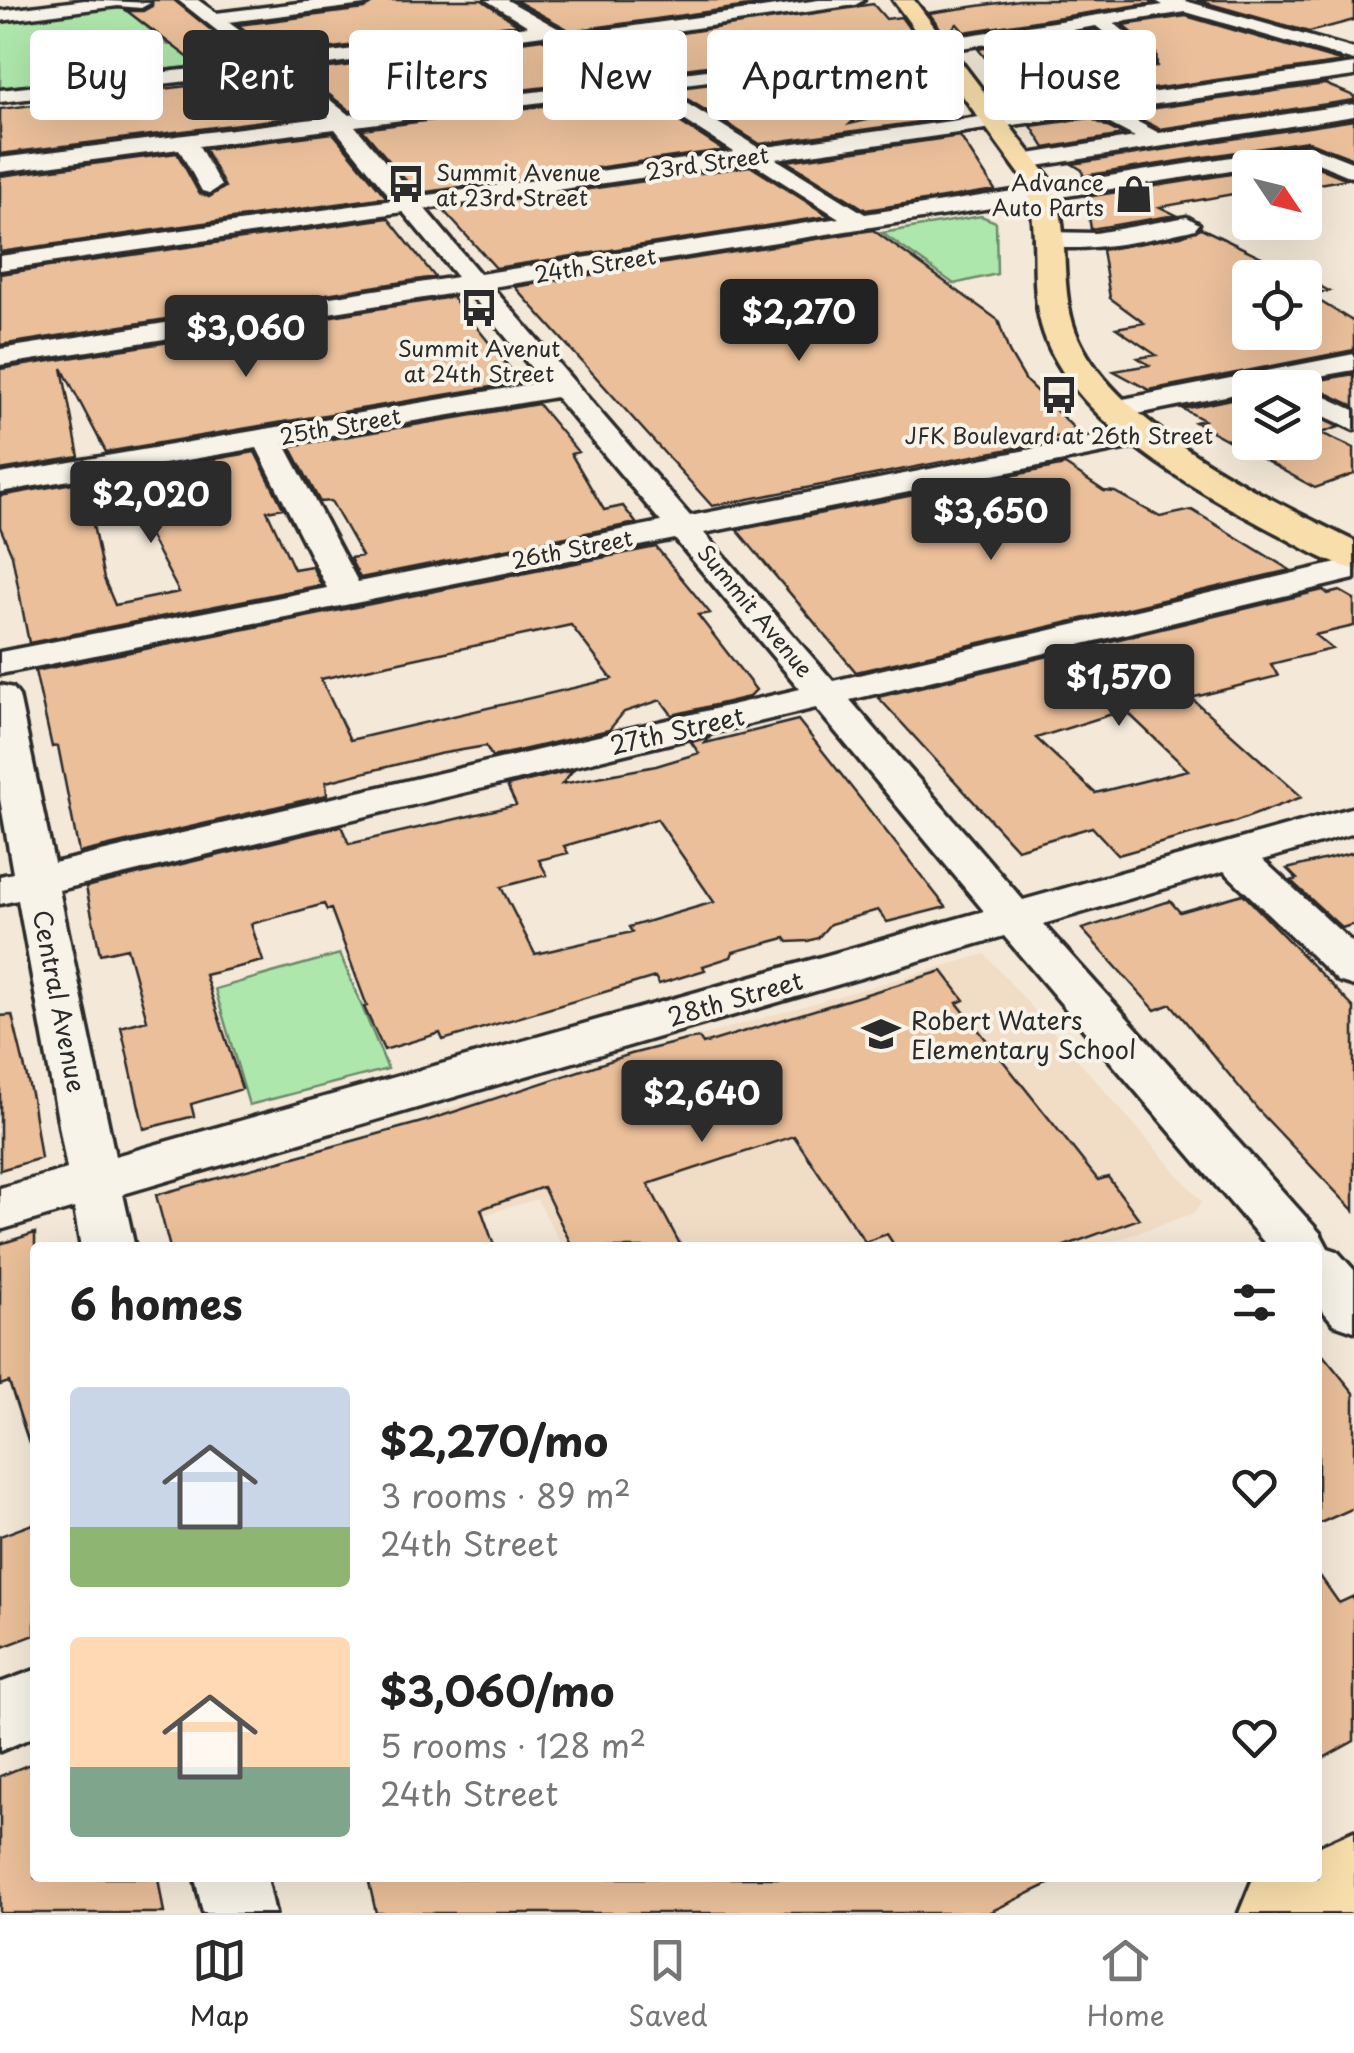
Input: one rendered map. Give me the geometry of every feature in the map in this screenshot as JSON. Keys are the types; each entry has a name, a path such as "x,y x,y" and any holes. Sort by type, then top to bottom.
{"main road":[{"path":"902,0 927,30"},
{"path":"964,79 1042,192 1055,320 1065,346 1113,410 1144,436 1253,503 1354,557"},
{"path":"1284,1913 1354,1875"}],"street":[{"name":"Summit Avenue","path":"187,0 228,30"},
{"path":"213,19 364,0"},
{"path":"496,0 546,29"},
{"path":"645,30 854,0"},
{"path":"1163,0 1354,55"},
{"path":"0,16 118,1 141,3"},
{"path":"964,42 1185,8"},
{"path":"1102,22 1111,30"},
{"path":"329,58 546,29"},
{"name":"23rd Street","path":"1156,98 1354,70"},
{"path":"0,96 183,75"},
{"path":"0,165 543,96"},
{"path":"1021,157 1354,110"},
{"name":"Summit Avenue","path":"329,111 826,694 1284,1242"},
{"path":"687,113 863,223"},
{"name":"23rd Street","path":"0,262 1001,120"},
{"path":"1118,120 1156,140"},
{"path":"1021,157 1087,139 1064,124"},
{"path":"186,141 210,186"},
{"name":"24th Street","path":"0,357 475,284 574,273 1042,192 1308,151 1354,170"},
{"path":"1046,239 1096,240 1187,224"},
{"path":"512,328 546,322"},
{"path":"1322,371 1354,362"},
{"name":"25th Street","path":"0,483 562,387"},
{"path":"1113,410 1232,391"},
{"path":"1322,405 1354,421"},
{"name":"26th Street","path":"0,663 1144,436"},
{"path":"266,437 347,594"},
{"name":"27th Street","path":"18,886 1354,569"},
{"name":"Central Avenue","path":"0,696 18,886 96,1182 107,1242"},
{"name":"28th Street","path":"0,1209 1354,820"},
{"path":"1234,856 1354,970"},
{"name":"Summit Avenue","path":"1322,1278 1354,1308"},
{"path":"0,1717 30,1705"},
{"path":"232,1882 238,1913"}],"shaded area":[{"name":"Robert Waters Elementary School","path":"985,954 1202,1202 1194,1213 1111,1242 560,1242 537,1199 477,1217 429,1114"}],"green space":[{"path":"115,3 139,7 129,12 150,30 30,30 30,85 0,88 0,18"},
{"path":"163,41 168,45 183,43 183,67 163,70"},
{"path":"981,216 996,222 997,274 954,284 882,233"},
{"path":"340,954 388,1069 249,1105 215,989"}],"building":[{"path":"152,0 174,0 211,30 183,30 183,54 163,38 163,30 152,30 127,11 143,11 152,6"},
{"path":"376,0 482,0 517,24 471,30 349,30 349,46 329,48 329,30 245,30 238,25 364,9"},
{"path":"515,0 792,0 578,30 569,30"},
{"path":"1019,0 1152,3 964,32 957,24 950,30 941,30 929,13"},
{"path":"1196,0 1354,0 1354,20 1309,32"},
{"path":"873,4 886,19 901,17 910,30 707,30 707,66 687,69 687,32"},
{"path":"1186,16 1343,62 1156,88 1156,30 1129,30 1123,25"},
{"path":"543,40 543,87 523,90 523,42"},
{"path":"349,65 349,110 329,95 329,68"},
{"path":"1325,84 1354,96 1354,100 1160,129 1143,120 1156,120 1156,108"},
{"path":"707,85 707,111 687,99 687,87"},
{"path":"183,87 183,120 271,120 0,154 0,109 30,105 30,120 163,120 163,89"},
{"path":"543,106 543,120 676,120 723,150 426,192 420,185 414,190 362,129 432,120 523,120 523,108"},
{"path":"721,120 854,120 850,124 867,120 934,120 760,144"},
{"path":"1094,120 1123,135 1045,148 1031,126"},
{"path":"1354,120 1354,159 1307,141 1083,176 1082,170 1072,164"},
{"path":"333,133 386,197 0,252 0,176 177,153 199,193 209,197 225,187 205,149"},
{"path":"960,136 995,190 866,210 787,161"},
{"path":"750,166 829,216 496,268 443,210"},
{"path":"1322,169 1347,179 1322,183"},
{"path":"1232,174 1232,194 1160,207 1176,215 1091,229 1086,197"},
{"path":"388,218 435,277 0,345 0,274"},
{"path":"1201,228 1268,260 1232,260 1232,350 1322,350 1322,303 1354,322 1354,350 1252,370 1232,370 1232,374 1149,390 1114,371 1149,365 1138,358 1156,355 1116,328 1144,323 1110,298 1102,250 1181,236"},
{"path":"873,230 998,320 1009,352 1026,381 1078,432 1032,442 1036,444 712,506 515,287"},
{"path":"452,297 521,382 106,452 62,368 79,457 0,470 0,369"},
{"path":"1354,374 1354,406 1322,391 1322,380"},
{"path":"1232,399 1232,442 1195,422 1204,420 1183,409"},
{"path":"538,404 578,452 571,454 604,510 623,506 636,523 360,578 350,558 362,556 331,501 320,502 290,446"},
{"path":"1322,419 1339,427 1322,433"},
{"path":"1322,433 1354,448 1354,474 1315,488 1264,460 1322,460"},
{"path":"255,452 283,508 267,511 294,569 312,566 321,585 29,643 12,555 0,527 0,496 84,481 104,579 115,605 179,592 118,476"},
{"path":"1065,465 1104,491 1115,492 1160,517 1192,510 1290,570 856,672 737,530"},
{"path":"656,547 710,613 698,615 756,690 749,697 672,715 661,700 624,712 609,730 492,757 486,746 439,754 326,782 327,795 79,853 58,746 52,747 35,671","holes":["571,625 612,679 350,740 321,679"]},
{"path":"1323,590 1328,594 1340,591 1354,599 1354,626 1315,635 1332,649 1271,664 1278,676 1191,698 1302,797 1232,823 1118,855 1092,827 1017,849 878,697","holes":["1125,710 1188,770 1095,793 1036,738"]},
{"path":"798,720 946,907 887,922 878,910 830,924 818,938 788,942 785,938 733,952 731,957 703,966 705,970 659,984 655,977 443,1040 440,1033 384,1050 364,1007 367,1006 331,909 327,910 324,904 251,924 263,961 205,975 242,1089 191,1104 194,1116 144,1129 121,1027 147,1020 127,948 100,954 86,887 341,826 349,844 516,805 507,786 573,770 562,784 656,766 699,753 691,742 710,737 705,743","holes":["657,819 714,902 629,927 632,932 535,954 501,887 547,875 539,860 568,853 564,846"]},
{"path":"1354,852 1354,924 1342,928 1291,881 1297,879 1287,869"},
{"path":"1243,894 1354,1008 1354,1211 1259,1111 1171,1004 1155,1010 1082,929 1170,901 1180,912"},
{"name":"Robert Waters Elementary School","path":"942,971 964,1000 957,1003 1098,1180 1108,1177 1139,1219 1076,1242 892,1242 887,1234 865,1242 794,1136 648,1184 679,1242 570,1242 543,1187 481,1209 493,1242 168,1242 156,1195 429,1120 631,1054 699,1038 703,1044"},
{"path":"12,1015 32,1098 41,1158 0,1170 0,1016"},
{"path":"35,1233 35,1242 30,1242 29,1443 9,1382 0,1385 0,1244"},
{"path":"1322,1354 1354,1393 1354,1508 1322,1522"},
{"path":"30,1525 30,1637 0,1648 0,1536"},
{"path":"1322,1579 1339,1603 1354,1596 1354,1741 1322,1759"},
{"path":"30,1764 30,1882 159,1882 164,1913 0,1913 0,1776"},
{"path":"369,1882 1053,1882 988,1913 376,1913"}],"place":[{"name":"Summit Avenue at 23rd Street","path":"406,184"},
{"name":"Advance Auto Parts","path":"1134,194"},
{"name":"Summit Avenut at 24th Street","path":"479,308"},
{"name":"JFK Boulevard at 26th Street","path":"1059,395"},
{"name":"Robert Waters Elementary School","path":"881,1034"}]}
